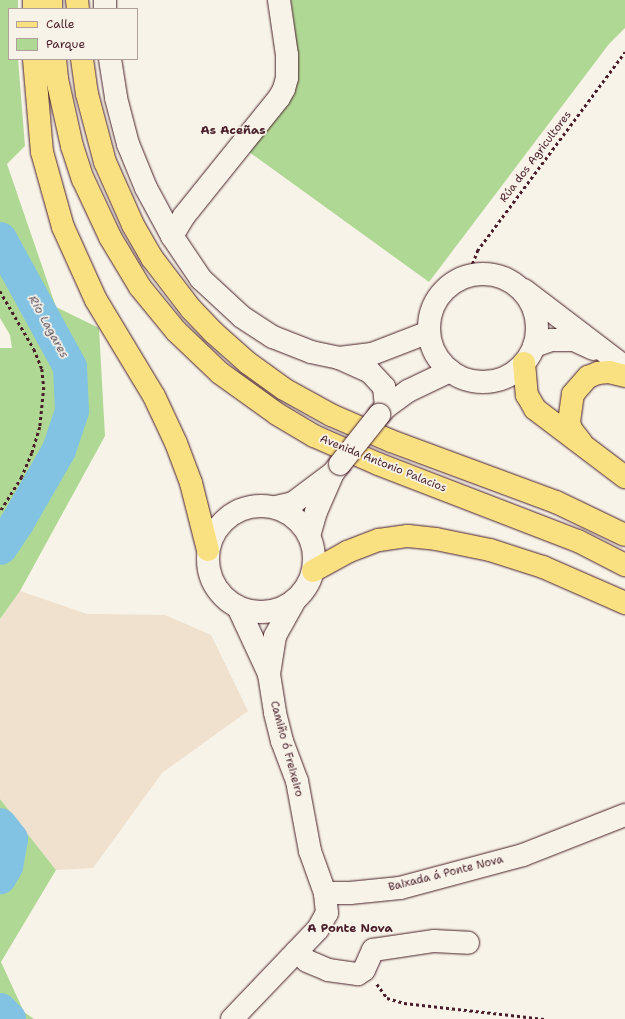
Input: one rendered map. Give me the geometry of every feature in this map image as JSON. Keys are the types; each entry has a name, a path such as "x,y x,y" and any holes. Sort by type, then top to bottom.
{"main road":[{"path":"34,60 42,152 63,226 96,300 154,396 176,443 191,483 208,550"},
{"name":"Avenida Antonio Palacios","path":"55,60 58,86 72,146 83,179 110,237 140,287 176,331 220,373 276,414 314,436 378,464 578,542 625,565"},
{"path":"82,60 87,94 105,162 118,195 133,225 152,258 191,308 213,332 248,363 284,389 331,415 391,441 556,502 625,535"},
{"path":"529,355 526,395 535,409 625,477"},
{"path":"583,445 571,429 569,422 573,394 588,377 598,373 609,372 625,376"},
{"path":"313,571 347,552 379,540 408,536 436,539 490,550 536,564 625,603"}],"street":[{"path":"172,236 184,216 279,98 284,88 287,78 287,55 279,0"},
{"path":"110,60 116,98 128,144 146,188 172,236 201,279 242,317 273,337 311,352 339,358 370,372 384,387 382,412"},
{"path":"625,367 548,306 504,277 486,273 468,275 451,284 438,297 430,314 429,332 436,354 450,371 465,379 481,382 497,380 512,374 529,355 551,340 574,340 594,350 625,370"},
{"path":"520,287 532,304 537,326 529,355"},
{"path":"339,358 372,354 429,332"},
{"path":"276,507 296,518 309,536 314,553 313,571 306,587 295,600 278,610 258,612 238,607 225,599 215,587 209,572 208,550 216,529 232,514 253,506 276,507 293,503 336,469 382,412 408,391 450,371"},
{"path":"309,536 316,512 336,469"},
{"name":"Camiño ó Freixeiro","path":"269,674 275,636 295,600"},
{"name":"Camiño ó Freixeiro","path":"238,607 269,674 275,712 282,742 297,781 310,851 325,893"},
{"name":"Baixada á Ponte Nova","path":"325,893 350,893 400,888 523,855 625,815"},
{"path":"232,1019 318,929 327,913 325,893"},
{"path":"296,952 307,961 328,970 358,974 364,970 373,950 434,941 468,943"}],"path":[{"name":"Rúa dos Agricultores","path":"468,275 481,245 625,52"},
{"path":"0,291 34,349 42,369 44,387 40,427 32,453 22,477 0,512"},
{"path":"368,960 377,984 387,998 404,1002 544,1019"}],"shaded area":[{"path":"20,591 87,614 165,615 211,635 248,711 162,773 93,868 56,870 0,799 0,619"}],"green space":[{"path":"0,0 18,0 18,8 8,8 8,60 18,60 25,146 7,164 56,307 99,328 105,436 20,591 0,619 0,348 12,348 10,335 0,318"},
{"path":"291,0 625,0 625,28 609,44 429,282 249,152 297,50"},
{"path":"0,799 56,870 1,962 24,1012 34,1019 0,1019"}],"waterway":[{"name":"Río Lagares","path":"0,239 70,367 72,411 59,450 17,523 0,548"},
{"name":"Río Lagares","path":"0,825 11,839 6,866 0,877"},
{"name":"Río Lagares","path":"0,1010 9,1019"}],"district":[{"name":"As Aceñas","path":"233,131"},
{"name":"A Ponte Nova","path":"350,929"}]}
